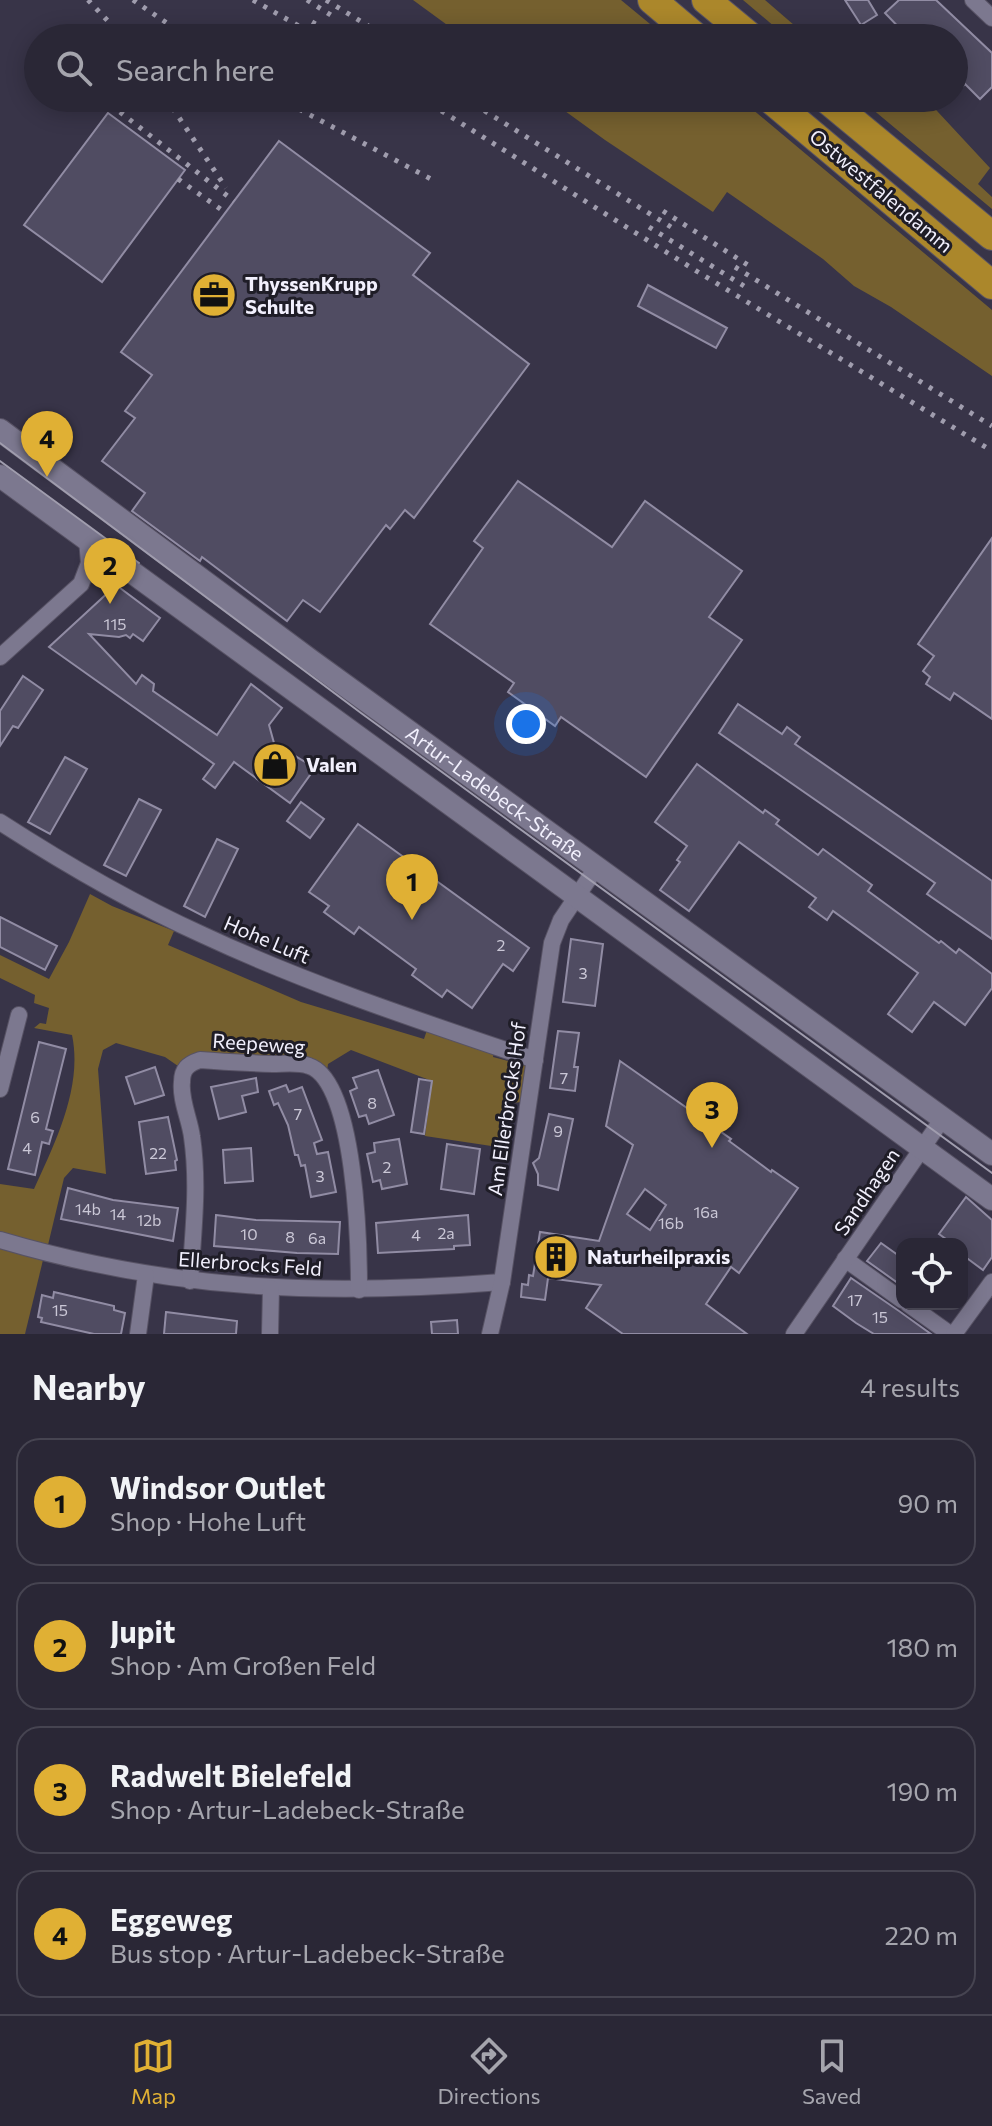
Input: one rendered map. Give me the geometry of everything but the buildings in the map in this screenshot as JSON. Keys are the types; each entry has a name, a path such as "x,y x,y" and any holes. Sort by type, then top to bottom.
{"highway":[{"path":"652,0 680,24"},
{"path":"706,0 735,24"},
{"name":"Ostwestfalendamm","path":"786,112 992,285"},
{"name":"Ostwestfalendamm","path":"842,112 992,236"}],"street":[{"path":"973,0 992,18"},
{"name":"Artur-Ladebeck-Straße","path":"0,430 596,868 992,1154"},
{"name":"Artur-Ladebeck-Straße","path":"0,476 992,1199"},
{"path":"0,657 75,590 88,572 90,554 87,539"},
{"name":"Hohe Luft","path":"0,822 122,895 202,935 382,1007 535,1060"},
{"name":"Am Ellerbrocks Hof","path":"490,1334 502,1282 552,943 561,920 596,868"},
{"path":"0,1089 19,1015"},
{"name":"Reepeweg","path":"190,1281 196,1190 192,1137 181,1083 185,1070 189,1064 200,1060 308,1065 325,1076 340,1112 356,1202 359,1290"},
{"name":"Sandhagen","path":"794,1334 943,1118"},
{"name":"Ellerbrocks Feld","path":"0,1240 146,1275 271,1288 359,1290 502,1282"},
{"name":"Sandhagen","path":"845,1259 896,1296"},
{"path":"138,1334 146,1275"},
{"path":"917,1310 952,1334 992,1282"},
{"path":"270,1334 271,1288"}],"shaded area":[{"path":"413,0 621,0 650,24 446,24"},
{"path":"743,0 765,0 793,24 771,24"},
{"path":"566,112 756,112 992,310 992,376 891,307 854,286 823,259 727,192 713,212"},
{"path":"876,112 938,112 990,168 978,184 992,197 992,209"},
{"path":"90,894 174,931 168,945 301,1002 424,1039 428,1027 494,1049 493,1057 527,1066 521,1102 503,1104 498,1147 425,1136 432,1081 351,1050 328,1064 327,1071 178,1066 165,1057 116,1043 103,1050 98,1069 106,1174 73,1168 64,1178 48,1245 0,1232 0,1184 34,1189 65,1114 74,1075 74,1055 72,1035 34,1028 40,1023 46,1024 49,1008 34,1003 35,995 0,978 0,955 49,979"},
{"path":"0,1248 43,1260 25,1334 0,1334"}],"tram line":[{"path":"0,443 361,713 992,1173"},
{"path":"0,461 139,563"}],"railway":[{"path":"88,0 111,24"},
{"path":"133,0 168,24"},
{"path":"253,0 295,24"},
{"path":"307,0 334,17"},
{"path":"326,0 365,24"},
{"path":"312,22 316,24"},
{"path":"120,112 234,201"},
{"path":"175,112 226,188"},
{"path":"304,112 431,179"},
{"path":"443,112 992,451"},
{"path":"486,112 671,227"},
{"path":"178,179 226,213"},
{"path":"663,211 751,267"},
{"path":"649,227 744,286"},
{"path":"735,267 992,426"}],"place":[{"name":"ThyssenKrupp Schulte","path":"214,295"},
{"name":"Eggeweg","path":"47,477"},
{"name":"Jupit","path":"110,604"},
{"name":"Valen","path":"275,765"},
{"name":"Windsor Outlet","path":"412,920"},
{"name":"Radwelt Bielefeld","path":"712,1148"},
{"name":"Naturheilpraxis","path":"556,1257"}]}
